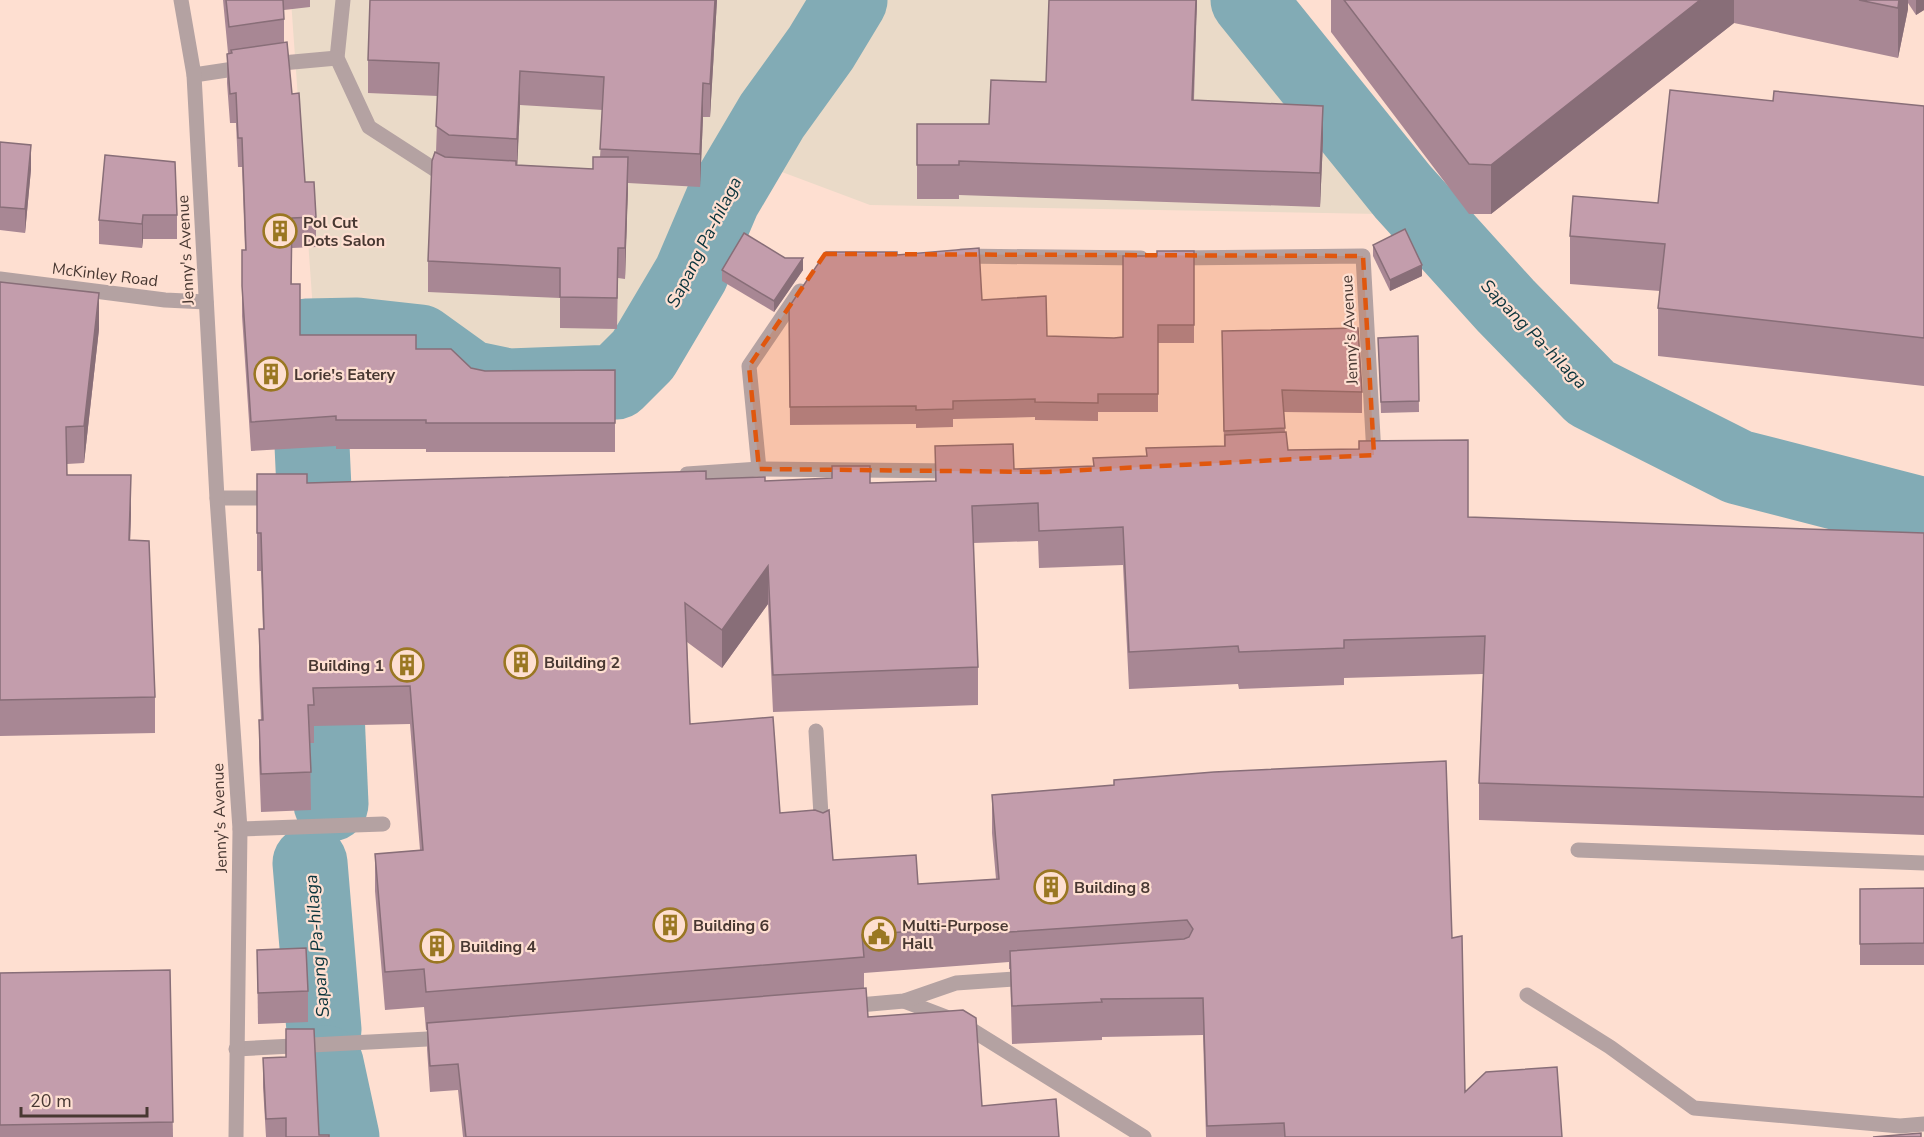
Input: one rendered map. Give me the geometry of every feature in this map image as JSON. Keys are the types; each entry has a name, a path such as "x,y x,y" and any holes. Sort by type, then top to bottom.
{"street":[{"name":"Jenny's Avenue","path":"182,0 194,75 217,498 240,829 236,1137"},
{"path":"343,0 337,58 369,127 446,178 468,179"},
{"path":"194,75 297,60 337,58"},
{"name":"Jenny's Avenue","path":"943,255 1225,258 1363,256 1374,456 1351,457"},
{"name":"McKinley Road","path":"0,279 165,300 206,302"},
{"path":"759,469 749,366 806,282"},
{"path":"676,475 759,469 965,471"},
{"path":"217,498 291,499"},
{"path":"816,730 822,841"},
{"path":"240,829 383,824"},
{"path":"1578,850 1924,863"},
{"path":"834,1007 904,1001 957,983 1040,977"},
{"path":"1527,995 1610,1047 1694,1108 1900,1126 1924,1124"},
{"path":"904,1001 959,1022 1144,1137"},
{"path":"236,1049 466,1036"}],"highlighted area":[{"path":"825,254 1363,256 1374,455 1045,472 759,469 749,366"}],"shaded area":[{"path":"291,0 1242,0 1435,215 870,205 755,162 666,356 628,389 492,398 316,353"}],"building":[{"path":"226,0 283,0 284,19 229,27"},
{"path":"370,0 715,0 710,84 703,83 700,154 600,149 604,77 520,71 517,139 449,135 436,126 439,63 368,60"},
{"path":"1049,0 1196,0 1192,100 1323,106 1320,173 959,161 959,165 917,165 917,124 989,124 991,80 1046,82"},
{"path":"1344,0 1700,0 1491,165 1469,164"},
{"path":"1859,0 1899,0 1898,8"},
{"path":"287,42 292,94 299,93 305,182 314,182 316,217 292,218 291,284 300,284 300,335 416,335 416,349 451,349 471,368 485,371 615,370 615,423 426,423 426,420 336,420 336,416 251,422 242,286 242,250 246,250 242,138 238,138 236,93 230,94 227,54 232,53 231,50"},
{"path":"1670,90 1773,101 1774,91 1924,106 1924,338 1658,308 1665,244 1570,236 1573,196 1658,203"},
{"path":"0,142 31,145 25,209 0,207"},
{"path":"435,152 445,157 516,161 516,165 593,169 593,157 628,157 625,248 618,248 617,298 560,297 560,268 428,261 432,161"},
{"path":"105,155 175,162 177,215 143,215 142,224 99,220"},
{"path":"1405,229 1422,265 1390,280 1373,245"},
{"path":"744,233 785,258 803,258 774,301 722,270"},
{"path":"979,248 982,300 1046,296 1047,336 1114,338 1123,337 1123,256 1157,256 1157,251 1194,251 1194,325 1158,325 1158,394 1098,394 1098,403 1035,402 1035,399 953,401 953,409 916,410 916,406 790,407 789,307 826,252 897,252 897,255"},
{"path":"0,282 99,293 84,426 66,427 67,475 131,475 129,540 149,541 155,697 0,700"},
{"path":"1358,328 1362,392 1282,390 1285,428 1224,431 1222,331"},
{"path":"1418,336 1419,401 1381,402 1378,338"},
{"path":"1286,432 1288,450 1359,449 1359,441 1468,440 1468,517 1924,533 1924,797 1479,783 1485,636 1344,640 1344,648 1239,652 1238,646 1129,652 1123,527 1039,531 1038,503 972,506 978,667 773,675 768,566 722,630 685,603 690,724 773,717 780,813 815,810 823,813 829,810 833,860 916,855 918,884 999,879 992,795 1114,785 1114,780 1214,772 1446,761 1452,938 1462,936 1465,1092 1486,1072 1557,1067 1562,1137 1285,1137 1284,1123 1207,1126 1203,998 1101,999 1102,1002 1012,1006 1010,951 1184,939 1189,937 1193,929 1187,920 1009,932 1009,924 862,935 864,957 426,992 424,969 385,972 375,854 423,850 410,686 313,688 314,705 308,705 311,772 261,774 259,720 263,720 259,629 264,629 261,533 257,533 257,474 307,474 307,483 706,471 706,479 765,477 765,481 832,478 832,466 870,466 870,483 936,481 935,446 1013,444 1014,469 1094,466 1093,458 1147,456 1146,448 1225,446 1225,435"},
{"path":"1924,888 1924,943 1860,944 1860,889"},
{"path":"306,948 308,991 258,993 257,950"},
{"path":"170,970 173,1122 0,1125 0,973"},
{"path":"866,988 868,1017 963,1010 976,1018 982,1106 1056,1099 1059,1137 466,1137 458,1064 430,1066 427,1023"},
{"path":"286,1029 314,1029 319,1135 329,1135 329,1137 286,1137 286,1118 266,1119 263,1058 286,1057"},
{"path":"1921,1133 1921,1137 1873,1137"}],"waterway":[{"name":"Sapang Pa-hilaga","path":"314,489 307,336 357,335 420,342 470,378 508,386 616,382 643,355 691,274 723,199 772,116 821,48 850,0"},
{"name":"Sapang Pa-hilaga","path":"1248,0 1403,192 1506,306 1591,393 1738,467 1924,515"},
{"name":"Sapang Pa-hilaga","path":"323,621 331,804"},
{"name":"Sapang Pa-hilaga","path":"310,863 324,1030"},
{"name":"Sapang Pa-hilaga","path":"326,1063 342,1137"}],"place":[{"name":"Pol Cut Dots Salon","path":"280,231"},
{"name":"Lorie's Eatery","path":"271,374"},
{"name":"Building 2","path":"521,662"},
{"name":"Building 1","path":"407,665"},
{"name":"Building 8","path":"1051,887"},
{"name":"Building 6","path":"670,925"},
{"name":"Multi-Purpose Hall","path":"879,934"},
{"name":"Building 4","path":"437,946"}]}
